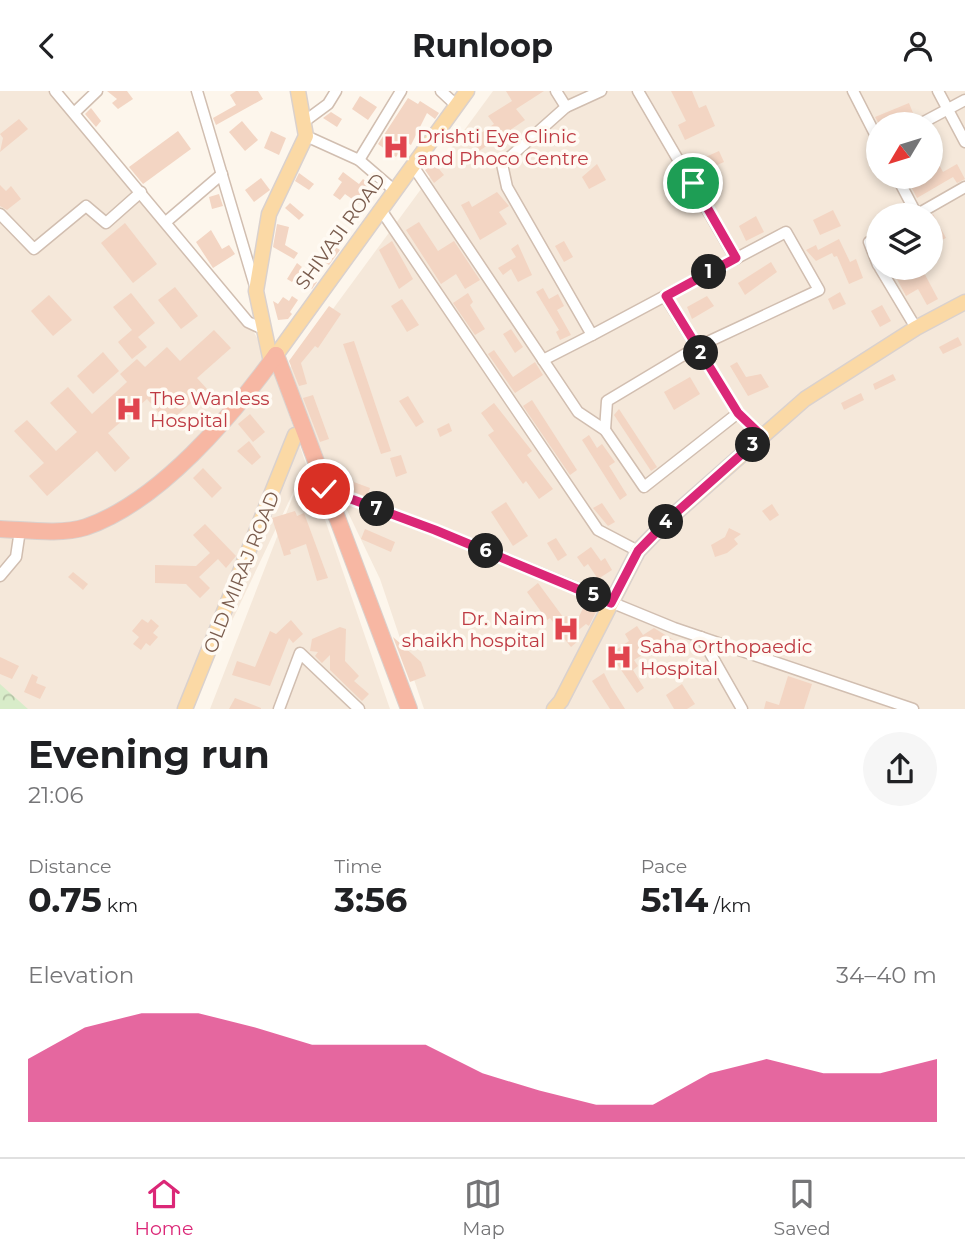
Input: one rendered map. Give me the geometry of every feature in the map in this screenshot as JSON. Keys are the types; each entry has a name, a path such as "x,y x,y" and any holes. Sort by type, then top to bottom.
{"highway":[{"path":"273,359 295,435 398,709"},
{"path":"273,359 409,709"},
{"path":"0,529 84,527 123,510 187,459 232,414 273,359"}],"main road":[{"path":"273,359 256,291 269,214 306,128 298,91"},
{"name":"SHIVAJI ROAD","path":"273,359 467,91"},
{"path":"554,709 561,701 638,551 669,519 805,399 916,328 965,302"},
{"name":"OLD MIRAJ ROAD","path":"185,709 295,435"}],"street":[{"path":"55,91 167,221 248,322 265,330"},
{"path":"74,113 97,91"},
{"path":"197,91 256,291"},
{"path":"336,91 306,128 359,160 395,191"},
{"path":"359,160 401,91"},
{"path":"441,91 457,106"},
{"path":"556,91 566,107"},
{"path":"592,335 507,187 502,164 566,107 601,91"},
{"path":"638,91 736,258"},
{"path":"853,91 866,116"},
{"path":"938,91 965,142"},
{"path":"942,112 965,100"},
{"path":"413,166 578,412 605,430 644,487 738,413"},
{"path":"167,221 222,174"},
{"path":"938,203 965,187"},
{"path":"0,213 33,249 86,206 106,223 141,192"},
{"path":"382,210 598,530 638,551"},
{"path":"543,360 786,232 819,290 697,347 607,401 605,430"},
{"path":"887,280 916,328"},
{"path":"666,296 738,413 762,436"},
{"path":"324,489 435,530 701,637 913,709"},
{"path":"0,576 16,557 20,530"},
{"path":"701,637 742,709"},
{"path":"279,709 300,653 359,709"}],"shaded area":[{"path":"0,91 51,91 248,322 271,362 390,709 210,709 300,478 190,709 0,709"},
{"path":"493,91 965,91 965,709 424,709 380,579 283,377"}],"green space":[{"path":"0,684 28,709 0,709"}],"building":[{"path":"107,91 127,91 133,99 118,109 112,103 117,99"},
{"path":"236,91 258,91 263,99 216,125 213,118 236,105 230,95"},
{"path":"506,91 544,91 516,109 525,120 479,151 471,140 494,124 488,116 512,101"},
{"path":"671,91 692,91 699,108 706,105 715,126 685,140 678,125 686,121"},
{"path":"360,96 377,107 368,120 352,109"},
{"path":"408,98 418,104 420,101 439,113 435,119 427,113 411,145 406,142 396,157 378,144"},
{"path":"909,103 913,112 887,112"},
{"path":"91,108 101,121 96,127 85,114"},
{"path":"331,112 342,119 337,127 323,118"},
{"path":"19,119 28,129 0,152 3,138 0,134"},
{"path":"242,121 258,140 245,151 229,132"},
{"path":"178,131 191,149 143,184 129,167"},
{"path":"271,131 286,138 279,155 264,148"},
{"path":"719,151 724,162 706,170 701,159"},
{"path":"434,163 444,175 434,183 425,170"},
{"path":"597,164 606,180 589,189 582,177"},
{"path":"957,164 965,179 957,183 953,177 943,183 943,172"},
{"path":"343,172 359,184 363,179 375,188 359,204 345,194 340,200 333,195 342,182 338,179"},
{"path":"299,173 314,184 309,190 295,181"},
{"path":"261,178 270,190 254,202 245,190"},
{"path":"0,185 6,191 11,186 21,199 7,210 0,206"},
{"path":"912,189 932,189 917,198"},
{"path":"497,192 509,206 499,212 507,224 480,240 461,205 469,201 472,207"},
{"path":"219,194 223,206 212,209 209,197"},
{"path":"290,203 304,215 299,220 285,208"},
{"path":"833,210 841,226 820,235 813,220"},
{"path":"756,216 764,232 746,241 739,226"},
{"path":"419,222 438,251 454,241 480,280 465,289 456,274 441,284 406,230"},
{"path":"125,223 157,264 133,283 101,243"},
{"path":"277,224 289,227 285,245 298,253 294,259 273,247"},
{"path":"211,230 222,249 229,245 235,254 213,268 196,242"},
{"path":"839,239 850,262 856,259 863,278 849,284 837,256 834,257 832,253 816,261 806,250 816,245 818,250"},
{"path":"392,241 413,279 399,289 379,250"},
{"path":"564,241 573,257 564,262 555,246"},
{"path":"330,243 340,250 329,265 319,258"},
{"path":"518,244 532,275 518,282 511,269 503,275 498,268 516,257 511,249"},
{"path":"771,262 777,272 745,295 738,283"},
{"path":"297,263 302,267 300,270 317,282 312,289 295,277 292,282 287,279"},
{"path":"897,280 928,280 938,299 927,305 918,289 906,296"},
{"path":"175,287 198,316 181,329 158,300"},
{"path":"543,288 549,299 558,294 564,306 557,310 571,335 560,340 556,332 559,330 536,292"},
{"path":"840,292 846,304 833,310 828,299"},
{"path":"131,293 155,323 138,337 147,347 132,359 118,342 132,330 113,307"},
{"path":"468,293 473,302 470,305 485,329 475,335 453,303"},
{"path":"49,295 72,320 53,336 31,311"},
{"path":"292,296 298,300 290,312 292,314 288,319 278,320 273,301 278,304 283,297 289,301"},
{"path":"707,296 714,306 692,319 687,307"},
{"path":"402,299 419,325 407,332 391,306"},
{"path":"882,305 891,321 880,327 871,311"},
{"path":"329,306 341,314 318,348 315,346 301,363 307,384 299,386 289,361"},
{"path":"511,329 523,347 515,353 503,334"},
{"path":"214,330 231,348 197,378 207,389 168,423 147,399 108,433 130,458 115,472 97,451 47,496 29,476 44,463 14,431 27,420 56,451 77,432 50,403 68,387 92,414 127,382 120,374 137,359 145,367 167,347 180,361"},
{"path":"958,337 962,345 943,354 939,347"},
{"path":"354,341 391,451 381,454 343,344"},
{"path":"494,350 513,377 535,362 543,375 515,393 488,354"},
{"path":"103,352 119,371 93,394 77,376"},
{"path":"737,362 746,377 761,374 769,387 748,396 730,366"},
{"path":"893,374 896,380 875,390 873,384"},
{"path":"690,377 700,394 674,410 664,392"},
{"path":"861,393 864,400 844,410 841,403"},
{"path":"313,395 329,439 320,442 303,398"},
{"path":"408,396 424,422 416,427 399,401"},
{"path":"532,400 577,470 570,475 523,406"},
{"path":"494,403 532,451 527,455 553,489 539,499 526,481 523,484 488,435 494,431 481,413"},
{"path":"619,409 657,467 651,471 614,415"},
{"path":"250,414 265,432 253,442 238,424"},
{"path":"449,423 452,431 440,437 437,429"},
{"path":"589,435 597,448 602,444 615,462 609,466 627,495 620,500 582,440"},
{"path":"249,441 261,457 252,465 237,451"},
{"path":"401,455 407,473 396,477 390,458"},
{"path":"203,468 222,488 212,498 193,478"},
{"path":"332,474 370,488 367,497 336,485"},
{"path":"506,502 528,536 513,546 491,512"},
{"path":"602,503 615,522 608,526 593,508"},
{"path":"772,504 779,515 770,521 762,511"},
{"path":"295,511 297,516 304,513 328,578 317,581 306,544 290,550 291,554 284,556 272,518"},
{"path":"205,524 236,556 226,568 218,559 199,577 210,588 200,598 186,584 155,583 155,565 196,566 210,553 193,535"},
{"path":"729,528 741,534 734,539 738,544 727,553 715,557 711,545 725,537"},
{"path":"365,529 395,542 391,552 361,539"},
{"path":"556,538 567,555 558,561 547,543"},
{"path":"591,547 601,561 605,558 612,570 598,579 588,564 584,567 577,557"},
{"path":"73,572 88,584 83,590 68,577"},
{"path":"538,583 563,617 568,616 575,625 585,604 597,610 589,626 586,624 576,632 578,641 571,647 563,637 560,639 556,634 560,632 550,618 547,620 527,592"},
{"path":"142,619 148,623 151,619 159,626 153,633 158,637 150,646 146,643 141,650 133,644 139,637 132,631"},
{"path":"291,620 303,634 293,643 289,638 270,686 232,675 237,661 255,667 270,631 276,634"},
{"path":"637,626 643,635 654,628 680,644 663,653 659,645 634,660 638,666 633,670 644,688 637,693 610,654 629,641 625,634"},
{"path":"340,627 346,629 345,661 359,676 354,681 369,694 362,701 330,670 330,655 322,663 315,656 318,652 310,651 312,639"},
{"path":"393,637 421,662 426,676 410,682"},
{"path":"0,657 19,666 12,679 0,674"},
{"path":"604,673 625,709 610,709 592,681"},
{"path":"32,674 38,677 36,683 46,687 40,699 24,692"},
{"path":"788,676 812,684 804,709 764,709 766,701 779,705"},
{"path":"682,684 695,704 687,709 674,709 666,695"},
{"path":"235,698 261,708 261,709 229,709"}],"place":[{"name":"Drishti Eye Clinic and Phoco Centre","path":"396,147"},
{"name":"The Wanless Hospital","path":"129,409"},
{"name":"Dr. Naim shaikh hospital","path":"566,629"},
{"name":"Saha Orthopaedic Hospital","path":"619,657"}],"route":[{"path":"324,489 435,530 611,603 638,551 669,519 762,436 738,413 666,296 736,258 693,183"}]}
